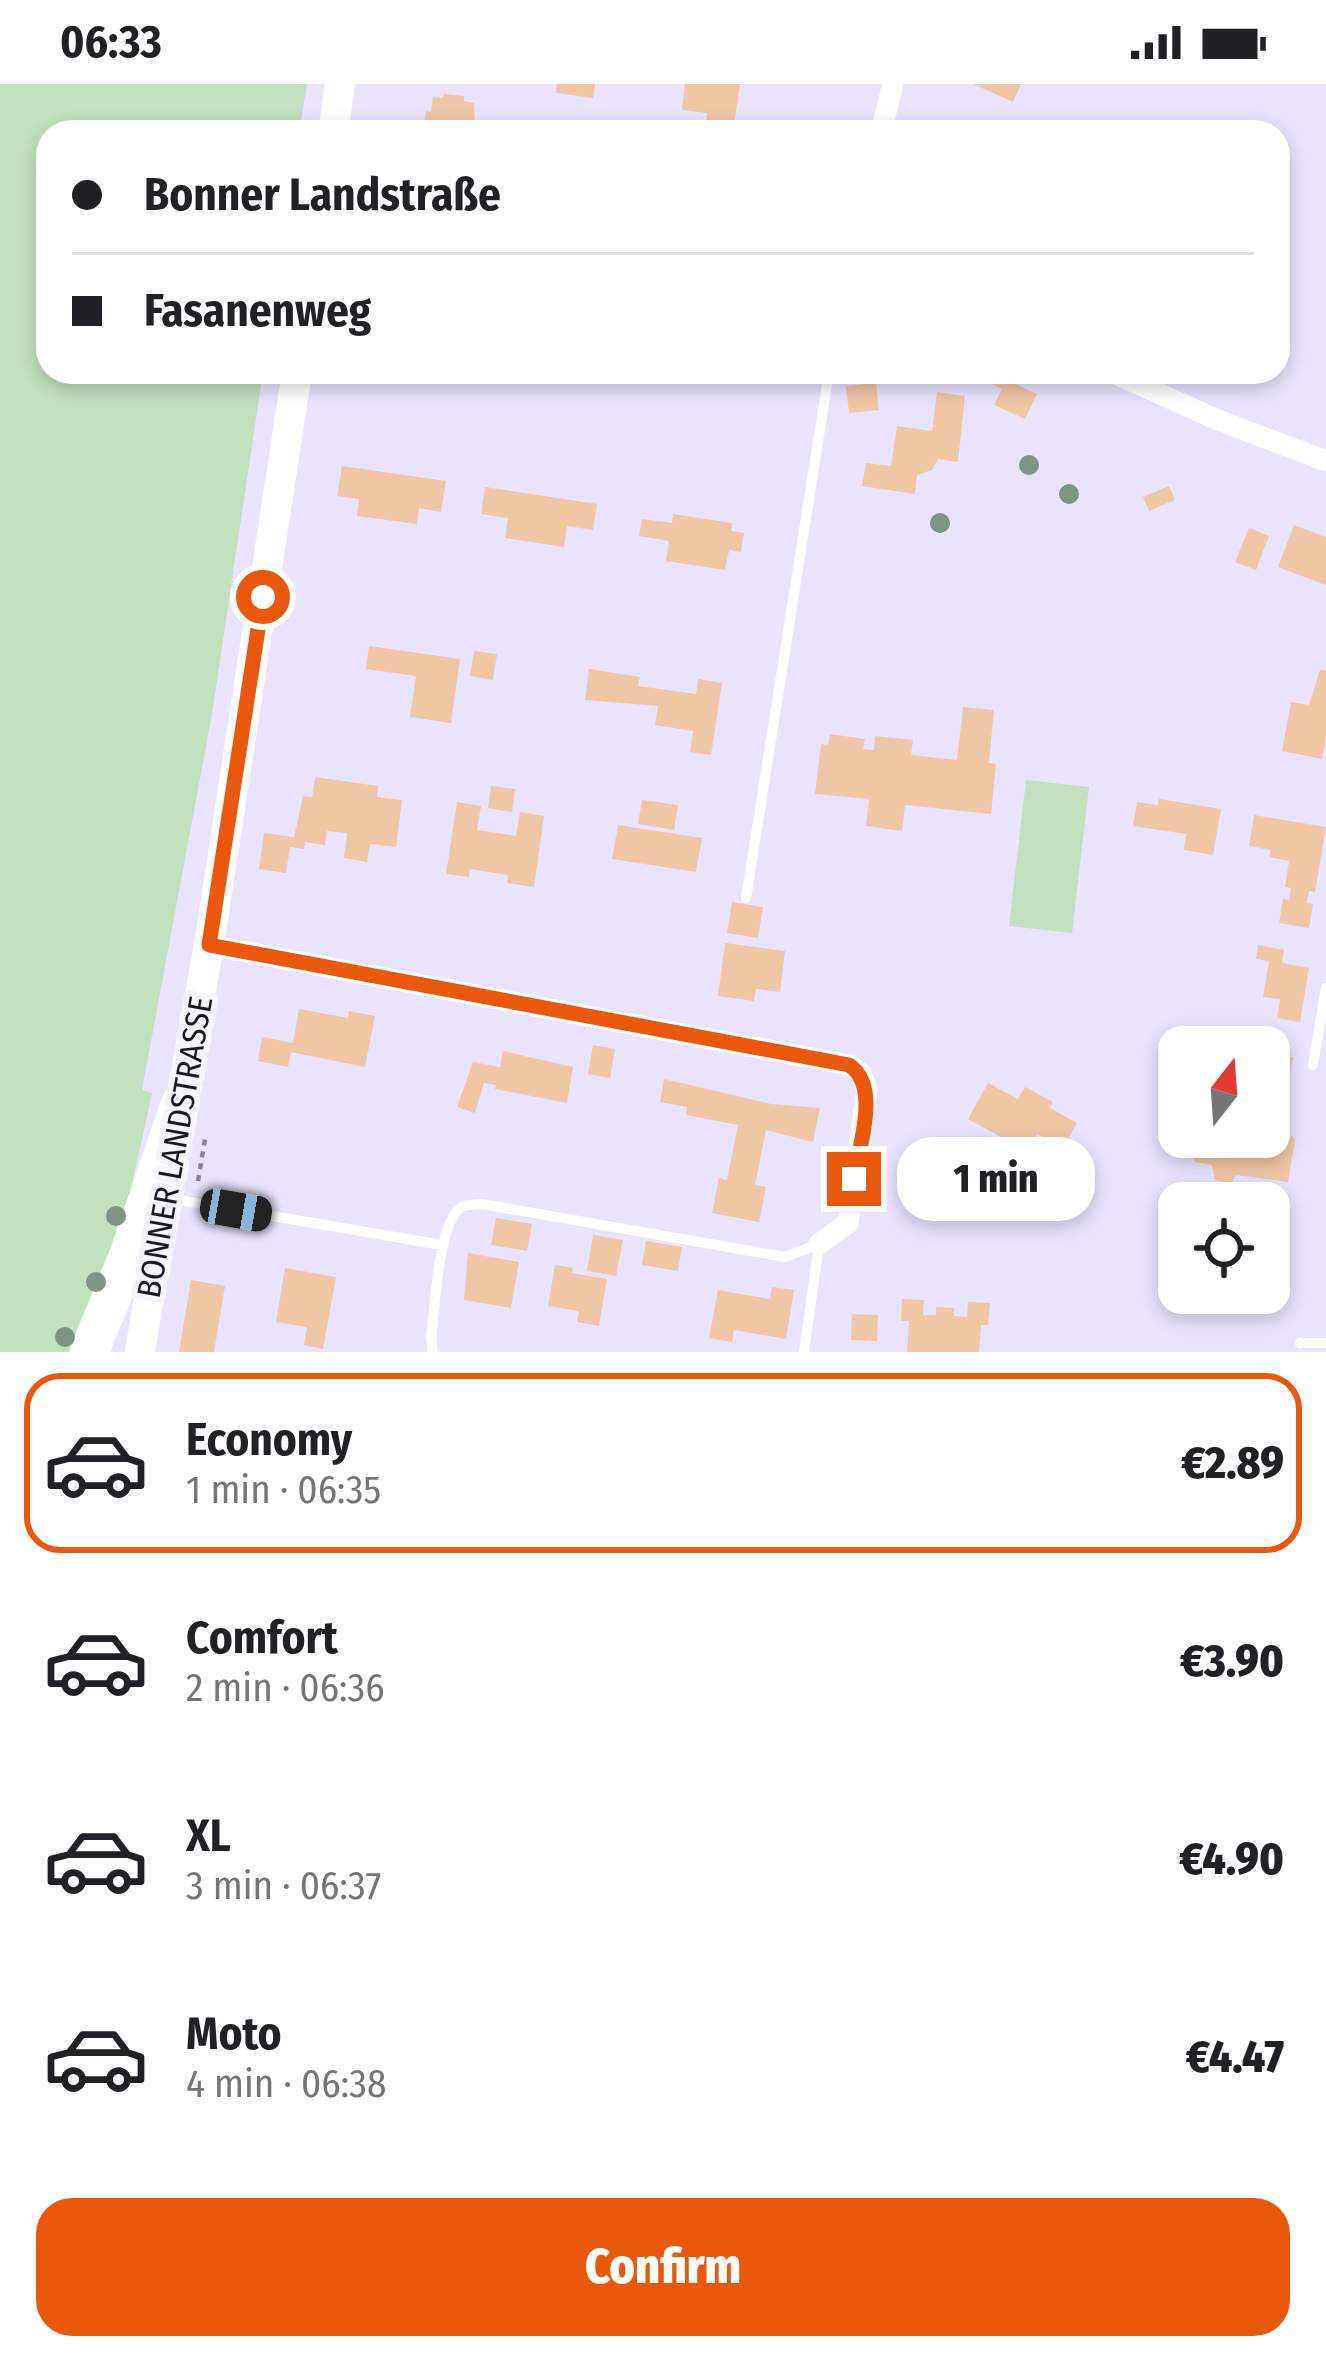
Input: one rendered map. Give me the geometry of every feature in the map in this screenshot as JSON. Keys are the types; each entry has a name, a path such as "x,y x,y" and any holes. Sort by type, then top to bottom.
{"highway":[{"path":"89,1352 128,1257 180,1105"}],"main road":[{"path":"335,120 340,84"},
{"name":"BONNER LANDSTRASSE","path":"140,1352 180,1200 180,1105 295,384"}],"street":[{"path":"883,120 893,84"},
{"path":"1137,384 1218,421 1326,461"},
{"path":"209,945 849,1065 861,1073 867,1089 848,1223 819,1244"}],"lane":[{"path":"746,898 827,384"},
{"path":"1313,1064 1326,988"},
{"path":"180,1200 442,1245"},
{"path":"433,1352 442,1245 451,1218 462,1207 482,1204 785,1257 819,1244 804,1352"},
{"path":"1300,1343 1326,1343"}],"path":[{"path":"180,1200 206,1136"}],"green space":[{"path":"0,84 307,84 301,120 36,120 36,384 261,384 212,714 142,1090 152,1093 119,1243 76,1352 0,1352"},
{"path":"1026,780 1089,787 1072,933 1009,926"}],"building":[{"path":"557,84 595,84 593,98 556,93"},
{"path":"685,84 740,84 735,120 706,120 707,113 682,110"},
{"path":"973,84 1021,84 1013,102"},
{"path":"444,94 464,96 464,101 474,103 475,120 425,120 433,97"},
{"path":"876,384 879,410 849,413 846,386"},
{"path":"991,384 1015,384 1037,394 1025,419 994,405 1002,389"},
{"path":"937,392 965,396 958,462 938,459 932,470 917,475 915,494 862,486 866,463 891,466 897,426 932,431"},
{"path":"342,466 446,481 441,512 419,508 417,524 357,516 359,499 337,496"},
{"path":"1169,486 1175,500 1149,511 1143,497"},
{"path":"485,487 597,504 593,530 567,526 564,547 505,538 508,518 481,514"},
{"path":"673,514 732,523 731,531 744,533 741,552 729,550 725,570 666,561 669,541 639,536 642,519 672,523"},
{"path":"1294,525 1326,537 1326,585 1278,567"},
{"path":"1249,528 1269,536 1256,570 1235,562"},
{"path":"369,646 460,659 451,723 410,717 416,676 366,669"},
{"path":"474,651 497,654 493,680 470,676"},
{"path":"589,669 640,677 638,686 696,694 698,679 722,683 711,755 690,752 693,731 655,725 658,706 585,700"},
{"path":"1320,670 1326,671 1322,759 1282,751 1291,702 1309,705"},
{"path":"963,707 994,710 991,814 905,805 902,831 866,826 869,799 815,794 821,744 828,745 830,734 865,739 863,749 874,750 875,736 913,740 911,755 957,760"},
{"path":"315,777 378,786 377,797 402,800 396,847 370,844 367,862 344,858 347,833 327,831 325,845 305,842 304,849 290,847 286,873 259,869 264,833 294,837 303,796 312,797"},
{"path":"491,786 515,789 512,812 488,808"},
{"path":"1159,799 1221,809 1213,855 1184,850 1186,834 1133,826 1137,802 1158,805"},
{"path":"642,800 678,805 674,830 638,824"},
{"path":"457,802 481,806 477,830 516,836 520,812 544,816 534,887 507,883 508,875 470,869 469,877 446,874"},
{"path":"1254,815 1326,827 1315,892 1309,891 1307,903 1313,904 1309,928 1279,923 1283,899 1289,900 1291,888 1285,887 1289,861 1269,857 1271,850 1249,846"},
{"path":"618,825 702,838 696,872 612,859"},
{"path":"732,902 763,907 758,938 727,933"},
{"path":"725,943 785,951 780,992 756,989 754,1001 718,996"},
{"path":"1258,945 1284,950 1282,963 1309,968 1300,1022 1277,1018 1280,999 1263,997 1269,961 1256,959"},
{"path":"299,1009 348,1018 349,1011 375,1016 365,1067 291,1052 288,1067 258,1061 262,1037 293,1043"},
{"path":"593,1045 615,1049 610,1078 588,1074"},
{"path":"503,1051 573,1067 567,1103 484,1083 475,1113 457,1107 473,1062 500,1067"},
{"path":"664,1079 771,1104 820,1108 813,1142 766,1130 755,1185 766,1187 759,1222 712,1213 719,1178 727,1180 738,1125 686,1115 687,1107 660,1102"},
{"path":"988,1083 1018,1099 1025,1087 1053,1102 1050,1108 1077,1123 1058,1157 1045,1150 1049,1140 1037,1134 1022,1161 1005,1151 1010,1142 968,1119"},
{"path":"1290,1136 1295,1140 1288,1182 1236,1175 1232,1182 1215,1180 1212,1165 1194,1158 1290,1158"},
{"path":"496,1218 532,1224 527,1251 491,1245"},
{"path":"593,1235 623,1240 616,1276 587,1271"},
{"path":"646,1241 682,1247 678,1271 642,1265"},
{"path":"468,1253 519,1262 511,1308 464,1300"},
{"path":"555,1265 607,1279 599,1326 577,1322 579,1311 548,1306"},
{"path":"285,1268 336,1277 323,1349 304,1345 307,1327 276,1322"},
{"path":"191,1280 225,1286 214,1352 179,1352"},
{"path":"772,1287 794,1290 786,1339 734,1330 732,1342 709,1338 718,1290 770,1299"},
{"path":"902,1299 924,1300 923,1315 936,1315 936,1307 954,1308 954,1316 967,1317 968,1302 990,1303 988,1325 981,1325 979,1352 907,1352 909,1321 901,1321"},
{"path":"852,1314 878,1315 877,1341 851,1340"}],"route":[{"path":"263,597 209,945 849,1065 861,1073 867,1089 854,1179"}]}
